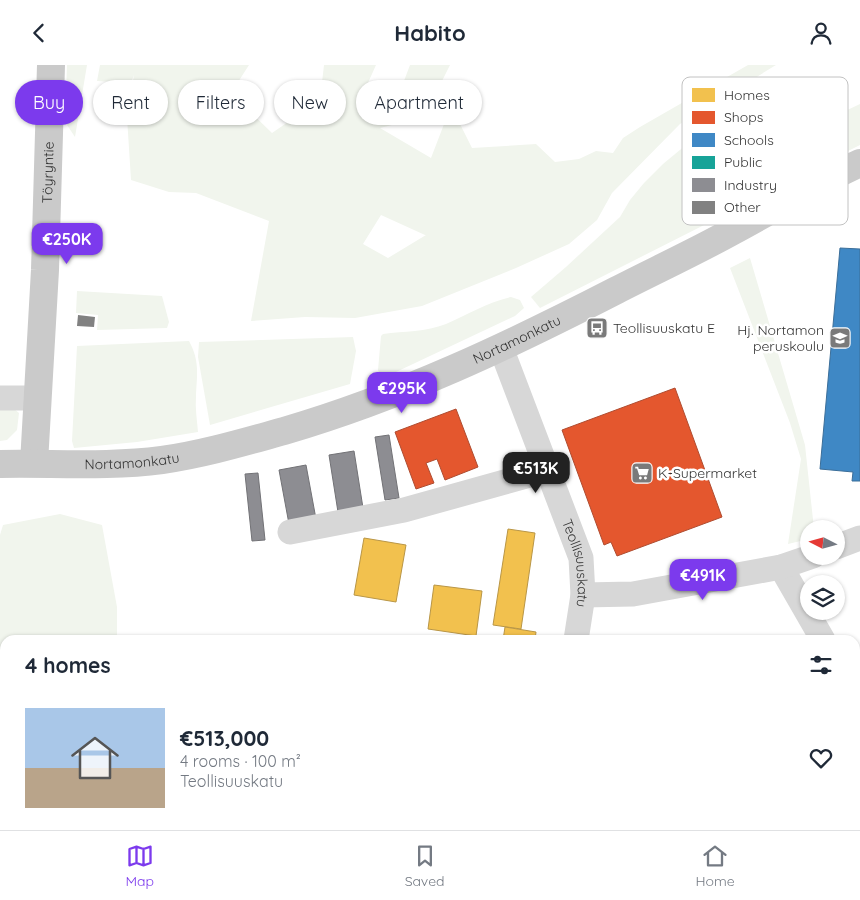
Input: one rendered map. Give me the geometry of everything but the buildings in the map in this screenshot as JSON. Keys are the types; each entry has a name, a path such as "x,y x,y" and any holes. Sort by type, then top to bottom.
{"main road":[{"name":"Töyryntie","path":"34,463 45,270 51,65"},
{"name":"Nortamonkatu","path":"848,168 860,163"},
{"name":"Nortamonkatu","path":"0,464 125,463 162,460 236,445 322,420 425,382 501,349 744,225"}],"street":[{"name":"Teollisuuskatu","path":"501,349 581,559 583,595 577,635"},
{"path":"0,398 37,399"},
{"path":"290,532 404,510 548,470"},
{"path":"845,544 860,538"},
{"path":"583,595 633,594 781,567 800,560"},
{"path":"781,567 820,635"}],"shaded area":[{"path":"67,65 87,65 83,89 83,80 66,80"},
{"path":"100,65 249,65 239,80 178,80 178,125 264,125 272,133 284,125 346,125 346,80 322,80 324,65 376,65 369,80 356,80 356,125 392,125 380,128 431,158 444,125 460,125 472,148 536,144 555,162 579,159 596,151 613,153 623,138 682,103 682,123 612,193 597,220 569,244 516,268 422,306 355,318 305,317 251,321 269,221 196,193 169,192 131,180 128,125 168,125 168,80 133,80 134,75 132,80 97,80","holes":["381,215 426,235 388,258 363,244"]},
{"path":"410,65 450,65 442,80 404,80"},
{"path":"748,65 776,65 756,77 727,77"},
{"path":"860,104 860,145 848,151 848,110"},
{"path":"67,125 77,125 75,137"},
{"path":"682,148 682,225 704,225 540,308 531,297 620,217 630,200 663,164"},
{"path":"750,258 805,445 813,520 800,520 800,541 788,544 801,459 790,423 730,268"},
{"path":"77,291 162,296 169,322 167,328 97,330 98,315 76,313"},
{"path":"511,297 520,300 524,308 515,316 396,372 383,380 378,370 381,336 383,334 438,327 502,299"},
{"path":"353,337 356,351 350,384 210,425 198,357 199,342"},
{"path":"189,341 193,348 197,368 196,405 198,432 137,442 74,448 72,441 77,346"},
{"path":"0,407 13,408 19,413 17,430 7,440 0,441"},
{"path":"60,514 102,525 117,607 117,635 0,635 0,535 3,525"}],"place":[{"name":"Teollisuuskatu E","path":"597,328"},
{"name":"Hj. Nortamon peruskoulu","path":"840,338"},
{"name":"K-Supermarket","path":"642,473"}]}
